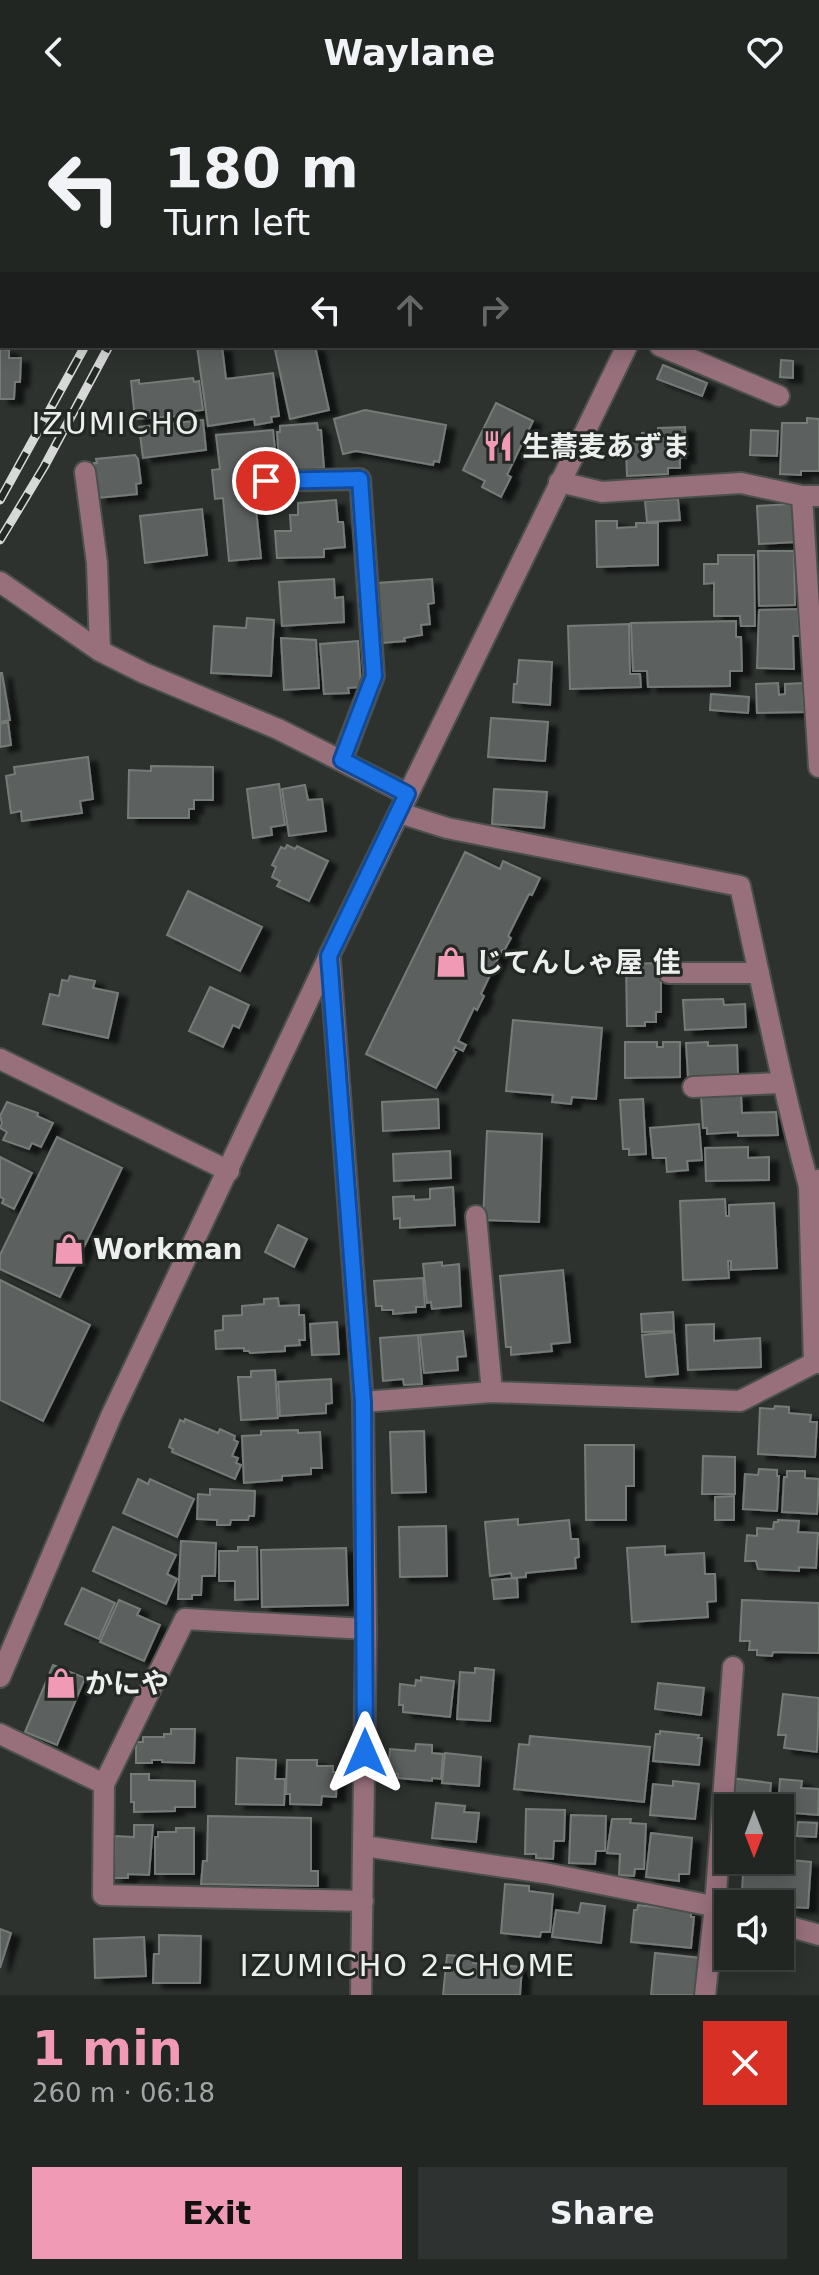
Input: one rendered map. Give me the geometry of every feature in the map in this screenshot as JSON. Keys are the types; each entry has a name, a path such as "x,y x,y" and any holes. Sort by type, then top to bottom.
{"street":[{"path":"0,1677 112,1414 329,956 626,348"},
{"path":"665,348 779,396"},
{"path":"85,472 97,563 100,651"},
{"path":"266,481 360,479 374,676 342,760"},
{"path":"559,482 602,492 741,483 810,496 819,767"},
{"path":"0,582 100,651 342,760 404,804 447,828 740,886 781,1083 814,1183 817,1363 740,1401 492,1392 363,1402"},
{"path":"329,956 363,1402 366,1629 361,1995"},
{"path":"669,973 759,973"},
{"path":"0,1059 229,1171"},
{"path":"693,1087 781,1083"},
{"path":"476,1216 492,1392"},
{"path":"363,1901 103,1895 104,1784 185,1619 366,1629"},
{"path":"723,1890 733,1667"},
{"path":"0,1734 104,1784"},
{"path":"364,1846 487,1863 714,1906"},
{"path":"794,1928 819,1935"},
{"path":"705,1995 714,1949"}],"building":[{"path":"197,348 222,348 226,379 273,373 279,416 271,417 272,422 255,425 254,419 208,426"},
{"path":"315,348 329,410 290,419 275,350"},
{"path":"0,349 9,350 9,358 21,358 20,382 15,382 14,399 0,399"},
{"path":"781,360 793,361 793,378 780,377"},
{"path":"663,365 707,383 702,396 657,379"},
{"path":"193,378 194,382 199,381 203,410 179,413 179,416 135,419 131,381 139,380 139,384"},
{"name":"生蕎麦あずま","path":"496,403 533,421 507,475 511,477 501,497 482,487 485,481 463,470"},
{"path":"365,410 446,425 439,462 434,461 433,465 356,451 343,454 334,419"},
{"path":"807,418 819,419 819,471 801,471 801,475 780,474 782,423 807,423"},
{"path":"203,420 206,450 143,458 139,427"},
{"path":"317,423 318,430 321,430 324,468 290,471 289,460 279,461 277,432 280,432 280,426"},
{"path":"685,427 686,458 680,458 680,468 668,468 668,474 627,476 626,451 631,451 630,443 642,443 642,433 658,432 658,428"},
{"path":"273,430 277,467 252,469 261,558 229,561 223,498 215,499 212,470 220,469 216,435"},
{"path":"751,430 778,431 777,456 750,455"},
{"path":"135,455 141,483 136,484 137,494 98,498 96,459"},
{"path":"678,499 680,520 647,522 645,501"},
{"path":"336,500 338,522 343,522 345,547 324,549 324,557 277,558 275,531 291,531 290,515 298,515 298,503"},
{"path":"791,504 795,508 797,542 759,544 757,506"},
{"path":"202,509 207,555 145,563 140,516"},
{"path":"596,521 617,521 617,528 636,527 636,523 658,523 658,565 597,567"},
{"path":"758,551 794,551 795,605 759,606"},
{"path":"718,555 754,555 755,626 741,626 740,616 714,616 714,583 704,584 704,564 718,564"},
{"path":"334,579 335,598 343,597 344,622 282,626 279,582"},
{"path":"432,579 434,603 428,604 430,624 421,625 422,635 404,638 405,641 382,643 377,583"},
{"path":"798,609 799,636 793,636 794,669 757,668 759,610"},
{"path":"247,618 274,620 271,676 211,673 214,626 246,628"},
{"path":"736,621 736,637 741,637 742,671 730,671 730,686 648,687 647,671 633,671 631,623"},
{"path":"629,624 630,674 640,674 641,687 570,689 568,626"},
{"path":"281,638 316,640 319,688 284,690"},
{"path":"358,641 361,687 348,688 349,693 324,694 320,644"},
{"path":"519,660 552,662 550,705 513,702"},
{"path":"0,673 10,720 0,722"},
{"path":"778,683 779,695 785,694 785,684 803,683 804,712 757,713 756,684"},
{"path":"711,694 749,697 748,713 710,710"},
{"path":"491,718 548,722 545,761 488,757"},
{"path":"8,722 11,745 0,747 0,724"},
{"path":"88,757 93,799 80,801 82,813 22,821 21,811 11,813 6,776 15,774 14,767"},
{"path":"151,766 213,767 213,800 194,800 194,809 189,809 189,818 128,818 129,770 151,771"},
{"path":"279,784 285,825 271,827 272,835 253,838 247,789"},
{"path":"305,785 308,800 322,799 326,831 289,836 282,789"},
{"path":"494,789 547,792 544,828 492,824"},
{"path":"287,845 295,849 297,846 328,861 309,901 277,886 280,881 272,877 276,867 272,865 281,847 285,849"},
{"path":"465,852 500,869 503,861 540,878 508,936 511,938 481,994 484,996 477,1010 474,1008 458,1041 466,1045 463,1051 455,1047 453,1051 456,1052 436,1088 366,1054"},
{"path":"188,891 262,927 240,971 167,935"},
{"path":"661,963 661,1012 656,1012 656,1022 645,1022 645,1026 627,1026 626,964"},
{"path":"70,976 95,981 93,988 118,993 108,1038 43,1024 50,994 59,996 62,980 68,981"},
{"path":"210,987 249,1005 239,1028 233,1025 223,1047 189,1031"},
{"path":"723,999 724,1005 745,1004 746,1027 685,1030 683,1000"},
{"path":"513,1020 602,1028 596,1099 572,1097 571,1104 552,1102 553,1095 506,1091"},
{"path":"625,1042 657,1042 657,1047 663,1047 663,1042 680,1042 680,1077 625,1078"},
{"path":"708,1042 708,1046 737,1045 738,1075 688,1077 686,1043"},
{"path":"741,1094 742,1113 776,1112 778,1135 738,1136 738,1132 707,1134 707,1128 703,1128 701,1096"},
{"path":"438,1099 439,1128 383,1131 382,1102"},
{"path":"643,1099 646,1154 629,1155 629,1149 623,1149 620,1100"},
{"path":"7,1102 38,1113 37,1116 53,1123 41,1147 32,1143 29,1149 3,1140 7,1132 0,1128 0,1116"},
{"path":"699,1124 702,1160 687,1161 688,1170 667,1172 666,1158 653,1158 650,1128"},
{"path":"487,1131 542,1134 539,1222 483,1220"},
{"path":"57,1137 122,1168 60,1297 0,1269 0,1255"},
{"path":"748,1147 748,1158 769,1157 769,1180 706,1181 705,1148"},
{"path":"450,1151 451,1178 394,1181 393,1154"},
{"path":"0,1157 32,1173 14,1209 2,1203 4,1199 0,1197"},
{"path":"453,1187 455,1225 400,1228 400,1218 394,1219 393,1197 430,1199 430,1189"},
{"path":"725,1199 726,1216 729,1216 729,1205 774,1203 777,1268 731,1270 731,1261 728,1261 729,1278 683,1280 680,1201"},
{"path":"278,1225 307,1239 294,1267 265,1252"},
{"path":"442,1262 442,1266 459,1264 461,1306 432,1309 431,1302 427,1303 423,1264"},
{"path":"563,1270 570,1342 551,1344 552,1351 511,1355 511,1347 506,1347 500,1276"},
{"path":"423,1278 425,1307 416,1307 416,1312 393,1314 393,1310 382,1310 382,1306 376,1306 374,1281"},
{"path":"0,1280 90,1325 43,1421 0,1400"},
{"path":"278,1298 279,1306 299,1305 299,1315 304,1315 305,1340 299,1340 300,1345 285,1346 285,1351 250,1353 244,1348 216,1349 215,1331 223,1330 223,1316 242,1315 242,1306 264,1304 264,1299"},
{"path":"673,1312 674,1331 642,1332 641,1314"},
{"path":"337,1322 339,1354 312,1355 310,1324"},
{"path":"714,1324 714,1341 760,1338 761,1367 688,1370 686,1325"},
{"path":"463,1331 466,1356 457,1357 458,1370 424,1373 420,1335"},
{"path":"674,1332 678,1374 646,1377 642,1335"},
{"path":"418,1335 422,1384 404,1385 403,1379 383,1381 380,1338"},
{"path":"275,1370 278,1418 241,1420 238,1377 251,1377 251,1371"},
{"path":"331,1379 332,1403 326,1404 326,1413 280,1416 278,1382"},
{"path":"775,1406 789,1407 789,1413 811,1415 810,1422 817,1422 815,1457 758,1454 760,1408 774,1409"},
{"path":"185,1419 218,1433 220,1429 235,1436 234,1440 238,1442 232,1456 238,1458 236,1463 241,1465 235,1479 172,1452 173,1449 169,1447 180,1420 184,1422"},
{"path":"298,1430 298,1433 320,1432 322,1468 311,1468 311,1474 282,1476 282,1480 244,1483 242,1436 261,1435 261,1431"},
{"path":"424,1431 426,1492 392,1493 390,1432"},
{"path":"585,1445 634,1445 634,1486 626,1486 626,1520 586,1520"},
{"path":"703,1456 735,1457 735,1494 702,1494"},
{"path":"759,1469 777,1470 777,1511 743,1509 745,1474 758,1475"},
{"path":"787,1471 805,1471 805,1478 819,1479 817,1514 782,1512"},
{"path":"138,1479 148,1484 150,1479 194,1499 177,1537 123,1513"},
{"path":"210,1489 255,1491 254,1516 249,1516 248,1520 231,1520 230,1525 217,1525 217,1520 197,1519 198,1494 210,1495"},
{"path":"734,1496 734,1520 715,1520 715,1497"},
{"path":"518,1519 518,1525 569,1520 571,1539 578,1539 576,1568 526,1573 526,1577 512,1578 511,1573 490,1576 485,1522"},
{"path":"799,1521 798,1532 818,1533 816,1568 799,1567 799,1571 758,1569 756,1561 745,1561 747,1535 757,1536 757,1528 773,1529 774,1522"},
{"path":"446,1526 447,1576 400,1577 399,1527"},
{"path":"113,1527 176,1555 167,1574 177,1579 166,1604 93,1571"},
{"path":"181,1541 216,1543 215,1576 202,1576 201,1595 192,1595 192,1599 178,1599"},
{"path":"665,1546 665,1555 704,1553 705,1574 715,1574 716,1601 707,1602 708,1617 632,1622 627,1548"},
{"path":"238,1547 257,1547 258,1599 235,1600 235,1581 219,1581 219,1551 238,1551"},
{"path":"346,1548 348,1605 262,1607 261,1550"},
{"path":"517,1578 518,1597 494,1599 492,1580"},
{"path":"82,1588 115,1603 99,1639 65,1624"},
{"path":"119,1600 140,1609 137,1615 160,1625 144,1661 100,1642"},
{"path":"742,1600 819,1603 819,1653 773,1652 772,1656 757,1655 757,1650 749,1650 750,1641 740,1641"},
{"path":"53,1665 85,1678 57,1745 25,1732"},
{"path":"475,1668 494,1670 490,1721 457,1719 460,1672 475,1673"},
{"path":"421,1677 454,1681 450,1717 403,1712 403,1705 399,1705 400,1684 415,1686 416,1680 421,1681"},
{"path":"658,1683 704,1688 701,1715 655,1709"},
{"path":"783,1694 819,1698 817,1752 784,1748 786,1735 778,1735"},
{"path":"171,1729 195,1729 194,1763 152,1760 152,1763 136,1763 136,1742 143,1742 143,1737 164,1737 164,1734 171,1734"},
{"path":"660,1731 699,1735 698,1738 702,1738 699,1765 653,1761 656,1734"},
{"path":"530,1736 650,1747 644,1802 514,1789 519,1744 529,1745"},
{"path":"416,1744 432,1745 432,1753 443,1754 441,1779 398,1778 398,1774 388,1773 390,1749 415,1751"},
{"path":"445,1753 481,1757 479,1786 442,1783"},
{"path":"237,1758 276,1760 275,1779 285,1779 284,1805 236,1804"},
{"path":"287,1760 317,1760 317,1766 333,1766 333,1772 337,1772 336,1797 322,1796 321,1805 290,1804 290,1794 286,1794"},
{"path":"131,1774 149,1774 149,1780 195,1781 195,1807 134,1812"},
{"path":"731,1778 771,1783 770,1794 730,1794"},
{"path":"780,1779 802,1781 801,1788 819,1789 818,1815 794,1813 794,1794 779,1794"},
{"path":"673,1781 699,1784 695,1819 650,1815 653,1784 673,1786"},
{"path":"436,1803 465,1806 464,1812 479,1813 476,1842 432,1838"},
{"path":"526,1809 565,1810 564,1841 554,1841 553,1859 525,1854"},
{"path":"571,1815 606,1816 605,1851 596,1851 595,1864 569,1863"},
{"path":"208,1816 311,1818 311,1871 318,1871 318,1886 201,1884 203,1861 207,1861"},
{"path":"612,1819 631,1819 630,1823 646,1824 644,1869 635,1869 634,1876 619,1875 620,1854 607,1853"},
{"path":"798,1822 817,1823 816,1837 797,1836"},
{"path":"134,1825 153,1825 149,1875 128,1874 128,1878 114,1878 115,1836 134,1837"},
{"path":"176,1828 194,1828 194,1874 155,1874 155,1837 158,1837 158,1832 176,1832"},
{"path":"651,1833 692,1838 689,1874 679,1874 679,1881 646,1877"},
{"path":"794,1860 811,1862 808,1908 794,1907 794,1890 742,1889 743,1874 794,1874"},
{"path":"505,1884 529,1886 529,1891 553,1894 550,1932 541,1932 540,1937 501,1933"},
{"path":"581,1903 605,1906 601,1943 552,1937 556,1910 579,1913"},
{"path":"638,1905 691,1911 691,1917 694,1917 691,1948 631,1942 634,1910"},
{"path":"0,1929 11,1933 0,1968"},
{"path":"159,1935 201,1936 200,1983 153,1983 154,1954 159,1954"},
{"path":"144,1937 146,1976 95,1978 94,1939"},
{"path":"655,1953 701,1958 697,1995 651,1995"},
{"path":"447,1955 474,1957 473,1963 522,1967 520,1995 443,1995"}],"railway":[{"path":"0,500 84,348"},
{"path":"0,540 44,467 108,348"}],"place":[{"name":"生蕎麦あずま","path":"498,446"},
{"name":"じてんしゃ屋 佳","path":"451,962"},
{"name":"Workman","path":"69,1249"},
{"name":"かにや","path":"61,1683"}],"district":[{"name":"IZUMICHO","path":"116,423"},
{"name":"IZUMICHO 2-CHOME","path":"408,1965"}],"route":[{"path":"266,481 360,479 374,676 342,760 407,794 329,956 363,1402 365,1753"}]}
